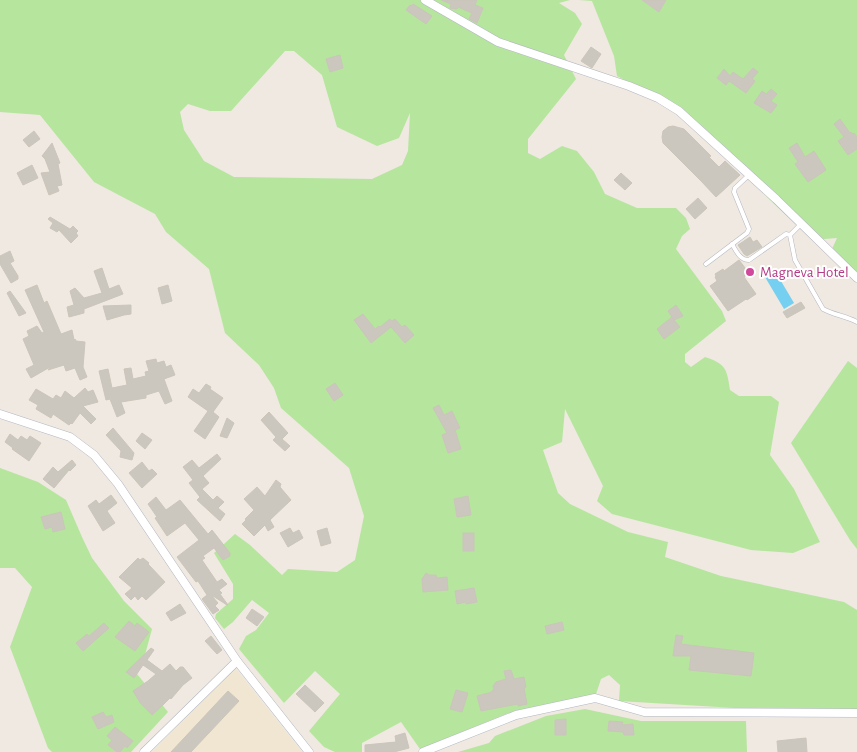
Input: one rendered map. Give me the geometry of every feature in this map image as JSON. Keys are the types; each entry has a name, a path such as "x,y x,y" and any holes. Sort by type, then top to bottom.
{"street":[{"path":"426,0 498,42 629,86 658,98 679,111 802,224 857,278"},
{"path":"0,414 70,437 94,455 118,484 237,661 309,752"},
{"path":"144,752 237,661"},
{"path":"423,752 516,715 595,698 644,712 857,713"}],"lane":[{"path":"706,264 747,233 749,229 734,192 735,188 749,175"},
{"path":"732,244 741,257 744,260 748,260 786,234 790,235 802,224"},
{"path":"790,235 795,260 823,309 849,317 857,322"}],"shaded area":[{"path":"235,668 302,752 152,752"}],"green space":[{"path":"0,0 570,0 559,3 575,13 582,24 564,55 576,79 528,139 528,153 540,159 562,146 577,151 594,172 605,194 637,208 676,208 686,218 690,229 682,236 676,249 722,311 726,321 685,354 685,362 691,367 705,357 717,362 726,372 730,390 739,396 771,396 779,402 770,455 794,489 820,542 793,553 751,550 612,514 597,501 603,486 565,409 562,442 543,450 558,493 570,504 628,532 668,542 665,557 721,576 844,602 857,610 857,709 770,710 619,701 620,685 609,675 601,679 596,694 514,711 420,749 401,722 362,743 362,752 335,752 324,747 309,731 340,694 315,671 284,703 239,649 246,636 256,630 269,613 252,600 233,622 224,629 215,618 216,614 233,599 233,584 214,553 235,534 250,545 282,575 288,569 337,572 355,560 364,516 349,468 281,408 274,388 259,365 225,333 209,269 166,232 155,214 94,182 40,115 0,112","holes":["285,51 294,51 322,75 337,127 377,146 399,138 410,113 408,151 402,165 372,179 234,177 204,161 184,130 180,112 188,104 210,111 231,111"]},
{"path":"579,0 857,0 857,272 832,249 837,238 812,240 769,199 687,113 617,76 614,56 592,1"},
{"path":"848,361 857,368 857,549 791,443"},
{"path":"0,468 38,482 66,500 92,558 124,601 152,629 143,662 137,674 168,712 131,752 52,752 48,748 10,647 32,587 15,568 0,568"},
{"path":"585,709 641,721 746,721 747,752 458,752 489,743 495,736 546,716"}],"water":[{"path":"775,271 794,303 784,309 765,277"}],"building":[{"path":"441,0 477,0 475,5 483,8 477,23 469,19 472,13 458,7 457,9 450,8 451,4"},
{"path":"642,0 666,0 659,12"},
{"path":"413,4 432,16 426,24 406,10"},
{"path":"591,47 601,54 592,68 581,61"},
{"path":"340,55 343,68 330,72 326,59"},
{"path":"753,68 758,72 752,79 755,81 746,93 729,81 726,85 717,78 724,69 730,76 733,72 743,79"},
{"path":"771,89 777,94 771,101 777,105 771,113 754,103 762,91 766,94"},
{"path":"840,119 850,133 854,133 857,137 857,149 848,155 838,141 844,137 834,124"},
{"path":"673,126 684,129 711,156 709,157 719,167 725,161 740,175 716,197 663,143 663,131"},
{"path":"34,131 40,139 29,147 23,140"},
{"path":"52,143 60,163 58,164 62,185 57,186 59,191 49,195 41,173 50,172 42,156"},
{"path":"797,143 805,157 814,151 826,170 808,182 795,164 798,162 789,148"},
{"path":"32,165 38,178 23,185 17,173"},
{"path":"621,173 632,183 625,190 614,180"},
{"path":"698,198 707,208 695,219 686,209"},
{"path":"50,217 70,229 73,226 78,231 76,233 78,236 71,243 59,230 57,232 50,228 53,223 48,219"},
{"path":"750,237 753,242 757,240 762,247 747,256 738,245"},
{"path":"10,251 14,261 10,263 18,276 18,279 11,283 0,264 0,256"},
{"path":"739,260 749,273 744,277 756,294 728,311 710,286 717,281 715,274 723,269 724,271"},
{"path":"102,268 109,289 119,285 123,294 84,309 84,313 69,317 67,307 74,305 70,291 75,288 84,298 102,293 94,271"},
{"path":"37,285 44,303 47,301 61,334 72,330 74,340 85,342 83,367 87,377 80,380 75,368 66,371 64,365 48,370 50,367 31,378 26,369 34,365 23,339 29,336 27,331 37,326 42,333 44,332 25,290"},
{"path":"168,285 172,301 162,304 158,288"},
{"path":"10,291 26,313 19,316 7,293"},
{"path":"801,302 805,308 787,318 783,312"},
{"path":"131,305 131,314 107,320 103,306"},
{"path":"676,305 683,316 674,320 680,327 664,339 657,329 672,317 668,311"},
{"path":"363,314 375,329 390,319 392,321 395,319 402,327 405,325 414,335 405,343 391,327 371,343 354,320"},
{"path":"156,359 157,363 164,361 166,367 171,365 175,375 164,379 172,401 165,404 159,391 146,395 146,398 121,402 125,413 117,417 110,399 106,400 99,371 108,369 112,388 127,385 124,369 131,368 133,379 146,376 145,372 149,371 146,361"},
{"path":"335,383 343,395 334,401 326,389"},
{"path":"206,384 223,398 213,412 219,417 205,439 194,431 208,411 188,397 193,389 199,393"},
{"path":"85,388 88,392 93,390 98,402 83,406 96,419 91,424 80,413 72,424 69,425 53,414 51,418 36,409 38,405 29,400 36,389 53,399 56,395 61,398 65,391 74,398"},
{"path":"439,405 444,415 452,411 460,428 455,430 461,449 448,453 442,435 447,433 433,408"},
{"path":"269,412 288,433 282,439 290,446 285,451 273,440 276,437 261,420"},
{"path":"227,418 234,423 227,438 220,436"},
{"path":"113,428 134,453 132,460 120,457 121,451 106,435"},
{"path":"142,433 152,440 145,449 136,441"},
{"path":"10,434 18,440 21,436 27,440 30,436 41,443 29,461 5,442"},
{"path":"217,454 221,459 203,476 209,483 202,489 213,500 217,496 224,502 218,508 225,514 220,521 197,500 200,497 189,483 193,480 183,467 192,460 199,468"},
{"path":"72,460 76,465 69,470 54,488 43,479 53,467 58,472"},
{"path":"142,462 149,471 152,469 157,474 142,488 129,473"},
{"path":"276,480 281,484 280,487 291,500 270,520 274,527 268,531 265,525 254,536 242,524 254,510 244,499 257,487 265,496"},
{"path":"111,495 117,503 107,511 115,523 103,531 88,506 96,500 99,504"},
{"path":"468,496 471,515 457,517 454,499"},
{"path":"156,497 166,510 180,500 208,534 212,530 230,553 230,556 223,560 214,548 203,556 205,558 202,560 217,582 222,579 227,584 219,590 228,605 212,596 218,603 215,606 219,610 213,614 202,599 207,595 198,581 196,582 177,557 199,540 185,523 167,536 148,504"},
{"path":"61,512 65,529 53,532 52,527 45,529 41,517"},
{"path":"290,528 293,533 299,530 303,538 288,547 280,533"},
{"path":"327,528 331,543 321,546 317,531"},
{"path":"463,533 474,533 474,551 463,551"},
{"path":"138,558 140,560 143,558 149,563 165,582 146,600 142,596 138,600 135,596 131,600 125,594 132,588 119,577"},
{"path":"426,573 436,575 437,578 447,577 448,590 423,592 422,579"},
{"path":"474,588 477,602 457,604 455,591"},
{"path":"180,604 186,613 171,621 166,613"},
{"path":"252,609 264,617 257,626 246,618"},
{"path":"129,621 135,626 137,623 149,632 135,651 115,637"},
{"path":"562,622 564,630 547,634 545,626"},
{"path":"104,623 109,628 83,651 76,643 87,634 89,636"},
{"path":"676,635 683,636 681,644 754,653 751,676 689,670 691,656 673,656"},
{"path":"211,636 222,650 217,654 205,641"},
{"path":"151,648 154,650 147,660 162,671 170,664 176,671 183,667 192,678 152,715 141,704 133,691 156,674 143,665 134,678 126,672"},
{"path":"511,670 514,679 524,677 527,704 481,711 477,696 492,692 496,682 506,679 504,671"},
{"path":"305,685 324,703 315,712 296,694"},
{"path":"456,690 468,693 462,712 450,709"},
{"path":"228,691 239,701 191,752 171,752"},
{"path":"103,712 106,717 112,715 114,722 98,729 92,717"},
{"path":"566,719 566,735 555,735 555,720"},
{"path":"609,721 623,722 622,725 633,724 634,735 624,735 623,732 608,731"},
{"path":"115,727 133,741 120,752 117,752 108,745 112,740 107,736"},
{"path":"405,733 409,748 394,752 365,752 365,745 396,742 395,736"},
{"path":"806,738 807,752 778,752 777,741"}],"place":[{"name":"Magneva Hotel","path":"750,272"}]}
